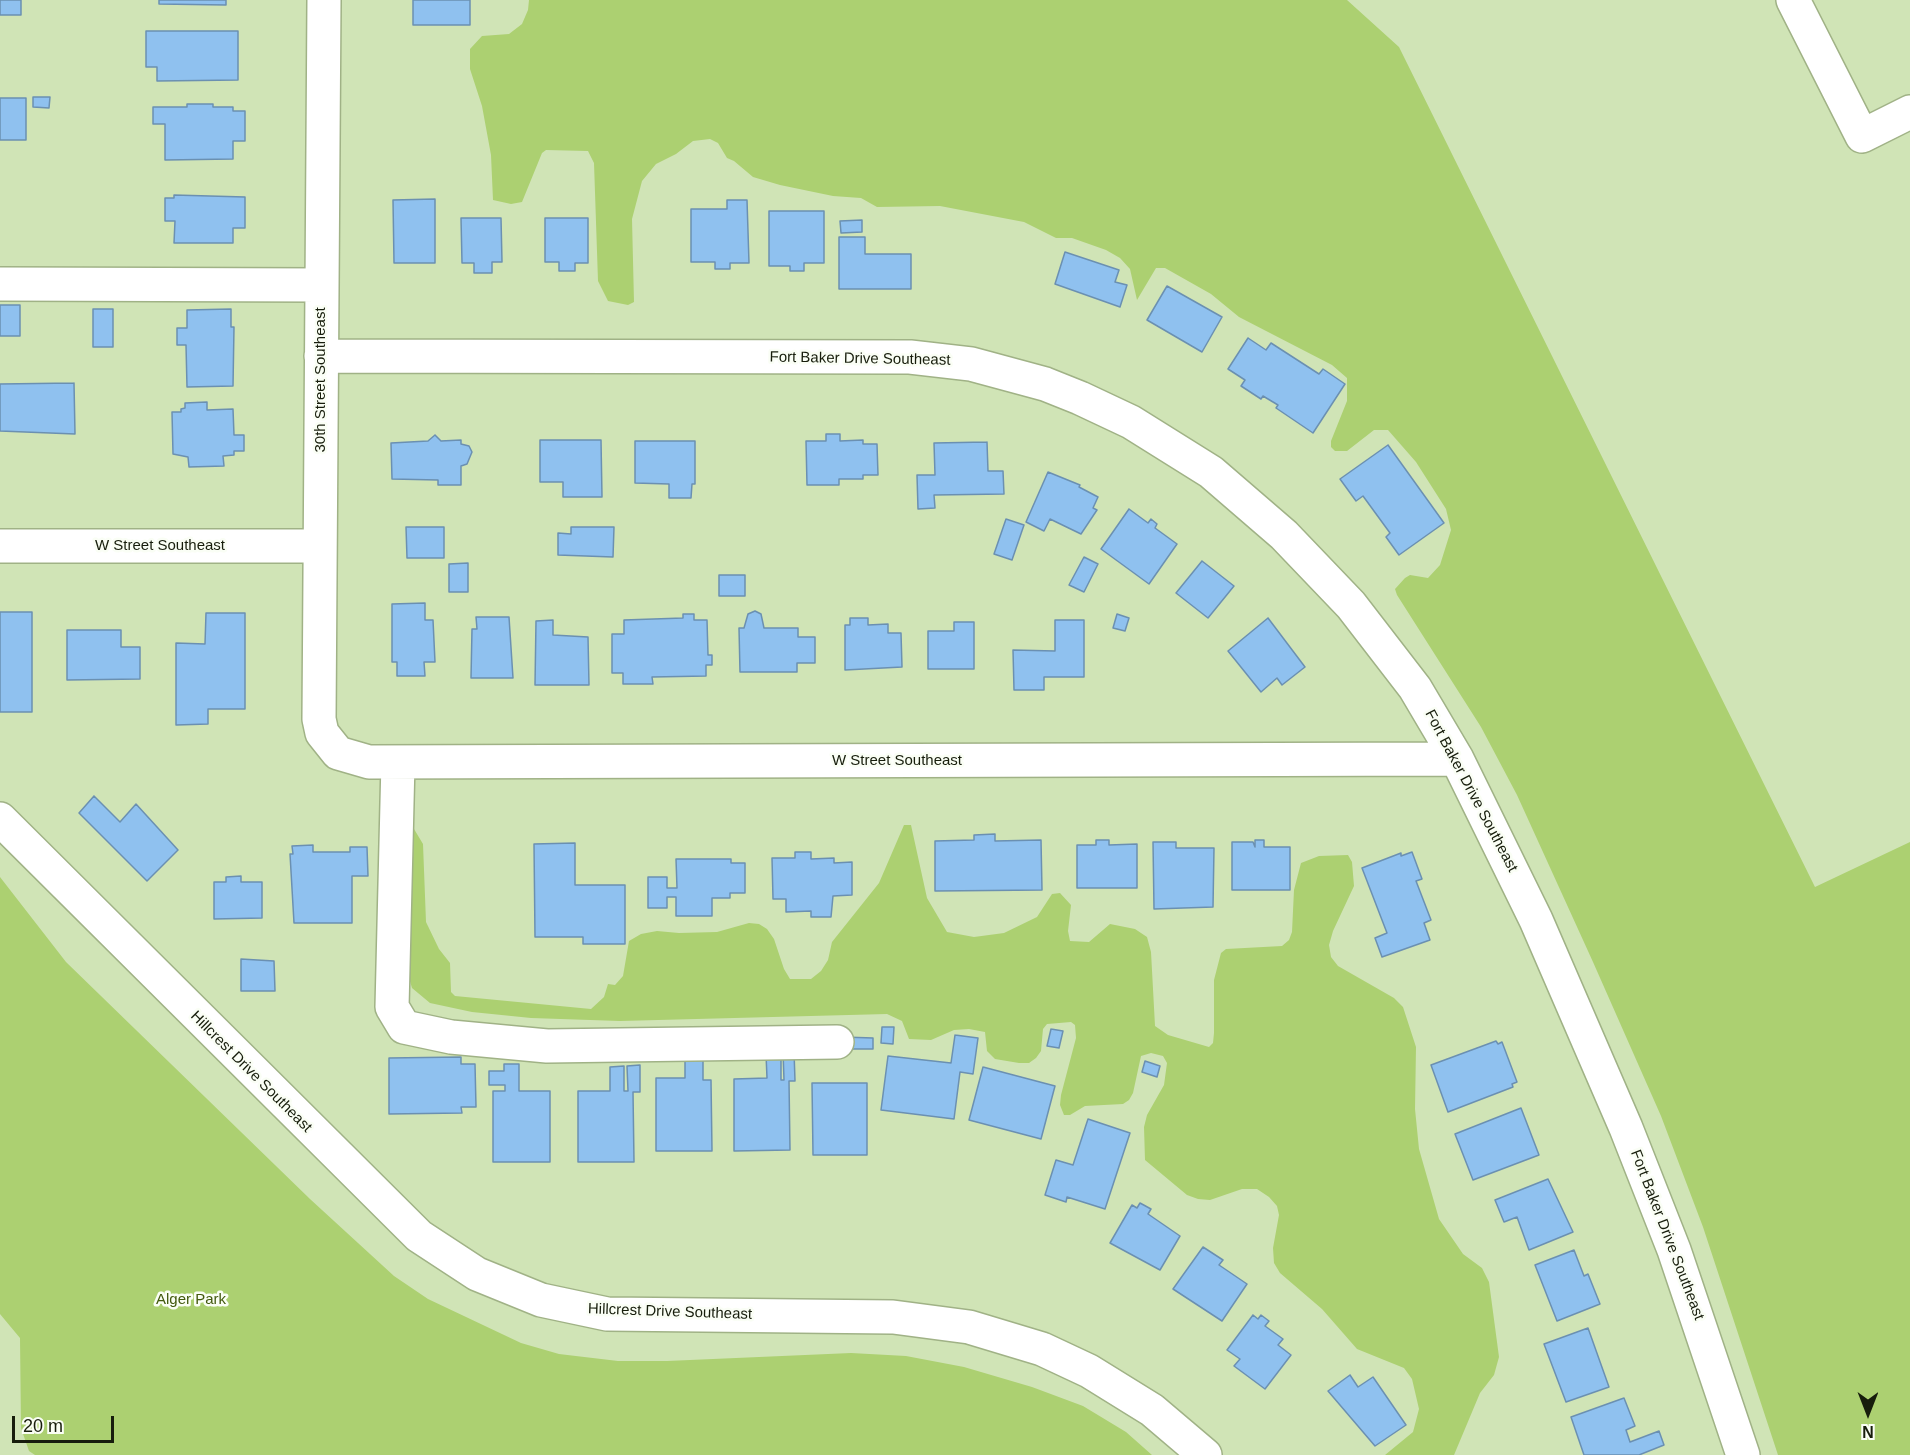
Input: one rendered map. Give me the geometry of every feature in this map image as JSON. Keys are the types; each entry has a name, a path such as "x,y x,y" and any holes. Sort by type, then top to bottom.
{"street":[{"name":"30th Street Southeast","path":"324,0 318,719 322,734 338,753"},
{"path":"1793,0 1862,136 1910,112"},
{"path":"0,284 322,285"},
{"name":"Fort Baker Drive Southeast","path":"321,356 910,357 971,363 1045,384 1098,405 1164,441 1210,472 1284,535 1351,605 1393,657 1457,759 1536,920 1626,1128 1674,1250 1743,1455"},
{"name":"W Street Southeast","path":"0,546 320,546"},
{"name":"W Street Southeast","path":"338,753 369,762 1457,759"},
{"path":"398,762 392,1007 404,1027 451,1037 537,1045 837,1042"},
{"name":"Hillcrest Drive Southeast","path":"0,819 419,1236 477,1274 541,1300 607,1314 892,1317 969,1327 1042,1349 1089,1371 1152,1410 1205,1455"}],"green space":[{"path":"529,0 1347,0 1399,47 1815,887 1910,842 1910,1455 1778,1455 1703,1227 1661,1116 1593,962 1517,795 1481,727 1397,595 1395,589 1405,578 1410,575 1428,578 1440,565 1451,530 1446,509 1416,462 1388,430 1374,430 1347,451 1335,451 1331,447 1331,441 1347,401 1347,378 1332,365 1239,317 1211,294 1165,268 1156,268 1137,300 1130,269 1120,258 1106,250 1072,238 1056,238 1024,222 940,206 877,207 861,198 833,196 780,185 753,177 727,158 718,143 710,139 693,141 676,154 656,164 642,181 632,219 634,302 628,305 608,301 598,281 594,163 588,151 546,150 542,153 522,202 511,204 493,200 491,155 482,106 470,69 470,49 482,36 509,34 522,24 528,10"},
{"path":"904,825 911,825 927,898 947,932 974,937 1004,933 1037,917 1052,894 1060,893 1071,905 1068,931 1070,941 1089,942 1110,924 1135,929 1147,937 1151,952 1155,1026 1168,1035 1209,1047 1213,1043 1214,1033 1214,980 1221,953 1226,949 1282,946 1289,940 1292,932 1294,890 1301,863 1319,856 1348,855 1352,862 1354,886 1333,931 1329,945 1331,957 1338,966 1394,998 1403,1007 1416,1047 1415,1109 1419,1149 1439,1219 1463,1254 1482,1268 1489,1282 1499,1357 1494,1375 1480,1393 1454,1455 1385,1455 1413,1432 1419,1409 1412,1379 1404,1368 1357,1349 1322,1309 1280,1273 1274,1263 1273,1248 1279,1215 1277,1206 1269,1197 1257,1189 1242,1189 1210,1200 1198,1199 1187,1195 1145,1160 1144,1127 1147,1115 1164,1085 1167,1063 1163,1056 1151,1053 1141,1056 1133,1093 1123,1104 1085,1106 1070,1115 1064,1115 1060,1105 1061,1095 1076,1038 1075,1025 1071,1022 1047,1024 1043,1029 1041,1051 1036,1058 1029,1063 1019,1063 995,1059 987,1051 985,1032 969,1029 954,1030 931,1040 909,1039 902,1021 887,1014 620,1021 531,1018 472,1012 430,1003 412,988 406,968 408,832 414,829 423,844 426,922 439,949 450,963 451,992 455,996 591,1009 604,997 608,984 615,985 623,976 629,941 641,934 657,931 717,932 749,923 759,924 767,929 774,939 784,969 790,979 811,979 821,971 828,960 832,942 879,883"},
{"name":"Alger Park","path":"0,877 66,962 310,1199 394,1276 428,1299 521,1343 559,1354 618,1361 667,1361 851,1353 906,1356 964,1367 1032,1387 1083,1406 1126,1432 1152,1455 35,1455 29,1451 21,1428 20,1338 0,1314"}],"building":[{"path":"0,0 21,0 21,15 0,15"},
{"path":"159,0 226,0 226,5 159,4"},
{"path":"413,0 470,0 470,25 413,25"},
{"path":"146,31 238,31 238,80 157,81 157,67 146,67"},
{"path":"33,97 50,97 49,108 33,107"},
{"path":"0,98 26,98 26,140 0,140"},
{"path":"187,104 213,104 213,107 233,107 233,111 245,111 245,141 233,141 233,159 165,160 165,124 153,124 153,107 187,107"},
{"path":"174,195 245,197 245,228 233,228 233,243 174,243 175,221 165,221 165,198 174,198"},
{"path":"435,199 435,263 394,263 393,200"},
{"path":"727,200 747,200 749,263 730,263 730,269 715,269 715,262 691,262 691,209 727,209"},
{"path":"769,211 824,211 824,263 804,263 804,271 790,271 790,266 769,266"},
{"path":"461,218 501,218 502,262 492,262 492,273 474,273 474,263 462,263"},
{"path":"545,218 588,218 588,263 575,263 575,271 559,271 559,262 545,262"},
{"path":"862,220 862,232 841,233 840,221"},
{"path":"839,237 865,237 865,254 911,254 911,289 839,289"},
{"path":"1065,252 1119,270 1115,282 1127,285 1120,307 1055,284"},
{"path":"1167,286 1222,317 1202,352 1147,320"},
{"path":"0,305 20,305 20,336 0,336"},
{"path":"93,309 113,309 113,347 93,347"},
{"path":"231,309 231,327 234,327 233,386 187,387 186,345 177,345 177,328 187,328 187,310"},
{"path":"1248,338 1266,350 1271,343 1319,374 1323,369 1345,384 1313,433 1276,408 1278,405 1263,396 1261,399 1241,386 1245,380 1228,369"},
{"path":"74,383 75,434 0,431 0,384"},
{"path":"207,402 207,410 233,409 234,435 244,435 244,451 234,451 234,455 223,456 224,466 189,467 188,457 173,454 172,412 181,412 181,409 185,408 185,403"},
{"path":"826,434 840,434 840,441 863,440 863,444 877,444 878,475 863,475 863,479 839,479 839,485 807,485 806,441 826,441"},
{"path":"435,435 441,441 461,440 461,444 469,446 472,452 467,464 461,466 461,485 438,485 438,480 392,479 391,443 428,441"},
{"path":"540,440 601,440 602,497 563,497 563,482 540,482"},
{"path":"635,441 695,441 695,484 692,484 691,498 669,498 669,484 635,483"},
{"path":"987,442 988,471 1003,471 1004,494 934,495 935,508 918,509 917,475 935,475 934,443"},
{"path":"1388,445 1444,523 1399,555 1386,537 1390,533 1363,496 1356,501 1340,479"},
{"path":"1048,472 1080,485 1079,487 1098,497 1093,508 1097,510 1081,534 1050,519 1044,531 1026,522"},
{"path":"1129,509 1148,523 1151,519 1157,524 1155,528 1177,544 1149,584 1101,549"},
{"path":"1006,519 1024,525 1012,560 994,554"},
{"path":"406,527 444,527 444,558 407,558"},
{"path":"571,527 614,527 613,557 558,555 558,533 571,534"},
{"path":"1084,557 1098,564 1084,592 1069,585"},
{"path":"1202,561 1234,586 1208,618 1176,593"},
{"path":"468,563 468,592 449,592 449,564"},
{"path":"719,575 745,575 745,596 719,596"},
{"path":"425,603 425,620 433,620 435,662 424,662 425,676 397,676 397,662 392,662 392,604"},
{"path":"755,611 761,614 764,628 798,628 798,637 815,637 815,663 797,663 797,672 740,672 739,628 744,628 748,614"},
{"path":"0,612 32,612 32,712 0,712"},
{"path":"206,613 245,613 245,709 208,709 208,724 176,725 176,643 205,644"},
{"path":"683,614 694,614 694,620 707,620 708,655 712,655 712,665 706,665 706,676 652,677 653,684 623,684 623,673 612,673 612,634 624,634 624,620 683,618"},
{"path":"1117,614 1129,618 1125,631 1113,628"},
{"path":"476,617 509,617 513,678 471,678 472,629 477,629"},
{"path":"850,618 868,618 868,625 888,624 888,633 901,633 902,667 845,670 845,625 850,625"},
{"path":"1268,618 1305,667 1282,685 1277,678 1261,692 1228,651"},
{"path":"553,620 553,635 588,637 589,685 535,685 536,621"},
{"path":"1055,620 1084,620 1084,677 1044,677 1044,690 1014,690 1013,650 1055,651"},
{"path":"954,622 974,622 974,669 928,669 928,631 954,631"},
{"path":"67,630 121,630 121,647 140,647 140,679 67,680"},
{"path":"94,796 120,822 136,804 178,850 147,881 79,813"},
{"path":"995,834 995,841 1041,840 1042,890 935,891 935,841 974,840 974,835"},
{"path":"1096,840 1109,840 1109,845 1137,844 1137,888 1077,888 1077,845 1096,845"},
{"path":"1255,840 1264,840 1264,847 1290,847 1290,890 1232,890 1232,842 1253,842 1255,847"},
{"path":"1153,842 1176,842 1176,848 1214,848 1213,907 1154,909"},
{"path":"575,843 575,885 625,885 625,944 583,944 583,937 535,937 534,844"},
{"path":"313,845 313,852 350,852 350,847 367,847 368,876 352,876 352,923 294,923 290,854 293,854 292,846"},
{"path":"795,852 811,852 811,859 834,858 834,863 852,862 852,895 833,896 831,917 811,917 811,911 786,912 786,899 773,899 772,858 795,858"},
{"path":"1412,852 1422,879 1416,881 1431,920 1424,923 1430,940 1382,957 1375,938 1387,933 1362,868 1401,853 1401,856"},
{"path":"676,859 731,859 731,863 745,863 745,893 730,893 730,898 712,898 712,916 676,916 676,897 667,897 667,908 648,908 648,877 667,877 667,888 677,888"},
{"path":"241,876 241,882 262,882 262,918 214,919 214,882 226,882 226,877"},
{"path":"241,959 274,961 275,991 241,991"},
{"path":"882,1027 894,1027 893,1044 881,1043"},
{"path":"1051,1029 1063,1031 1059,1048 1047,1046"},
{"path":"955,1035 978,1038 973,1074 960,1072 954,1119 881,1110 888,1056 951,1063"},
{"path":"843,1037 873,1038 873,1049 843,1049"},
{"path":"1496,1041 1498,1044 1502,1042 1517,1082 1512,1084 1513,1087 1448,1112 1431,1065"},
{"path":"783,1051 794,1051 795,1081 789,1081 790,1150 734,1151 734,1079 767,1078 766,1054 781,1053 781,1080 784,1080"},
{"path":"685,1055 703,1055 703,1080 711,1080 712,1151 656,1151 656,1078 685,1078"},
{"path":"461,1057 461,1064 475,1064 476,1107 461,1107 462,1113 389,1114 389,1058"},
{"path":"1145,1061 1160,1066 1157,1077 1142,1072"},
{"path":"504,1064 519,1064 519,1091 550,1091 550,1162 493,1162 493,1091 505,1091 505,1085 489,1085 489,1071 504,1071"},
{"path":"640,1065 640,1092 633,1092 634,1162 578,1162 578,1091 610,1091 610,1067 624,1066 624,1091 628,1091 627,1066"},
{"path":"983,1067 1055,1086 1041,1139 969,1120"},
{"path":"812,1083 867,1083 867,1155 813,1155"},
{"path":"1521,1108 1539,1155 1473,1180 1455,1134"},
{"path":"1088,1119 1130,1133 1105,1209 1067,1197 1066,1202 1045,1195 1056,1160 1073,1165"},
{"path":"1548,1179 1573,1232 1529,1250 1517,1217 1504,1222 1495,1200"},
{"path":"1140,1203 1151,1209 1148,1214 1180,1236 1160,1270 1110,1243 1132,1205 1137,1208"},
{"path":"1203,1247 1223,1260 1219,1265 1247,1284 1222,1321 1173,1289"},
{"path":"1574,1250 1584,1276 1588,1274 1600,1304 1557,1321 1535,1265"},
{"path":"1253,1315 1258,1319 1261,1315 1269,1321 1265,1326 1283,1339 1278,1345 1291,1355 1265,1389 1234,1366 1240,1359 1227,1350"},
{"path":"1588,1328 1609,1387 1566,1402 1544,1344"},
{"path":"1350,1375 1358,1387 1373,1377 1406,1425 1375,1446 1328,1391"},
{"path":"1624,1398 1635,1426 1626,1430 1630,1442 1659,1431 1664,1445 1639,1455 1584,1455 1571,1417"}]}
